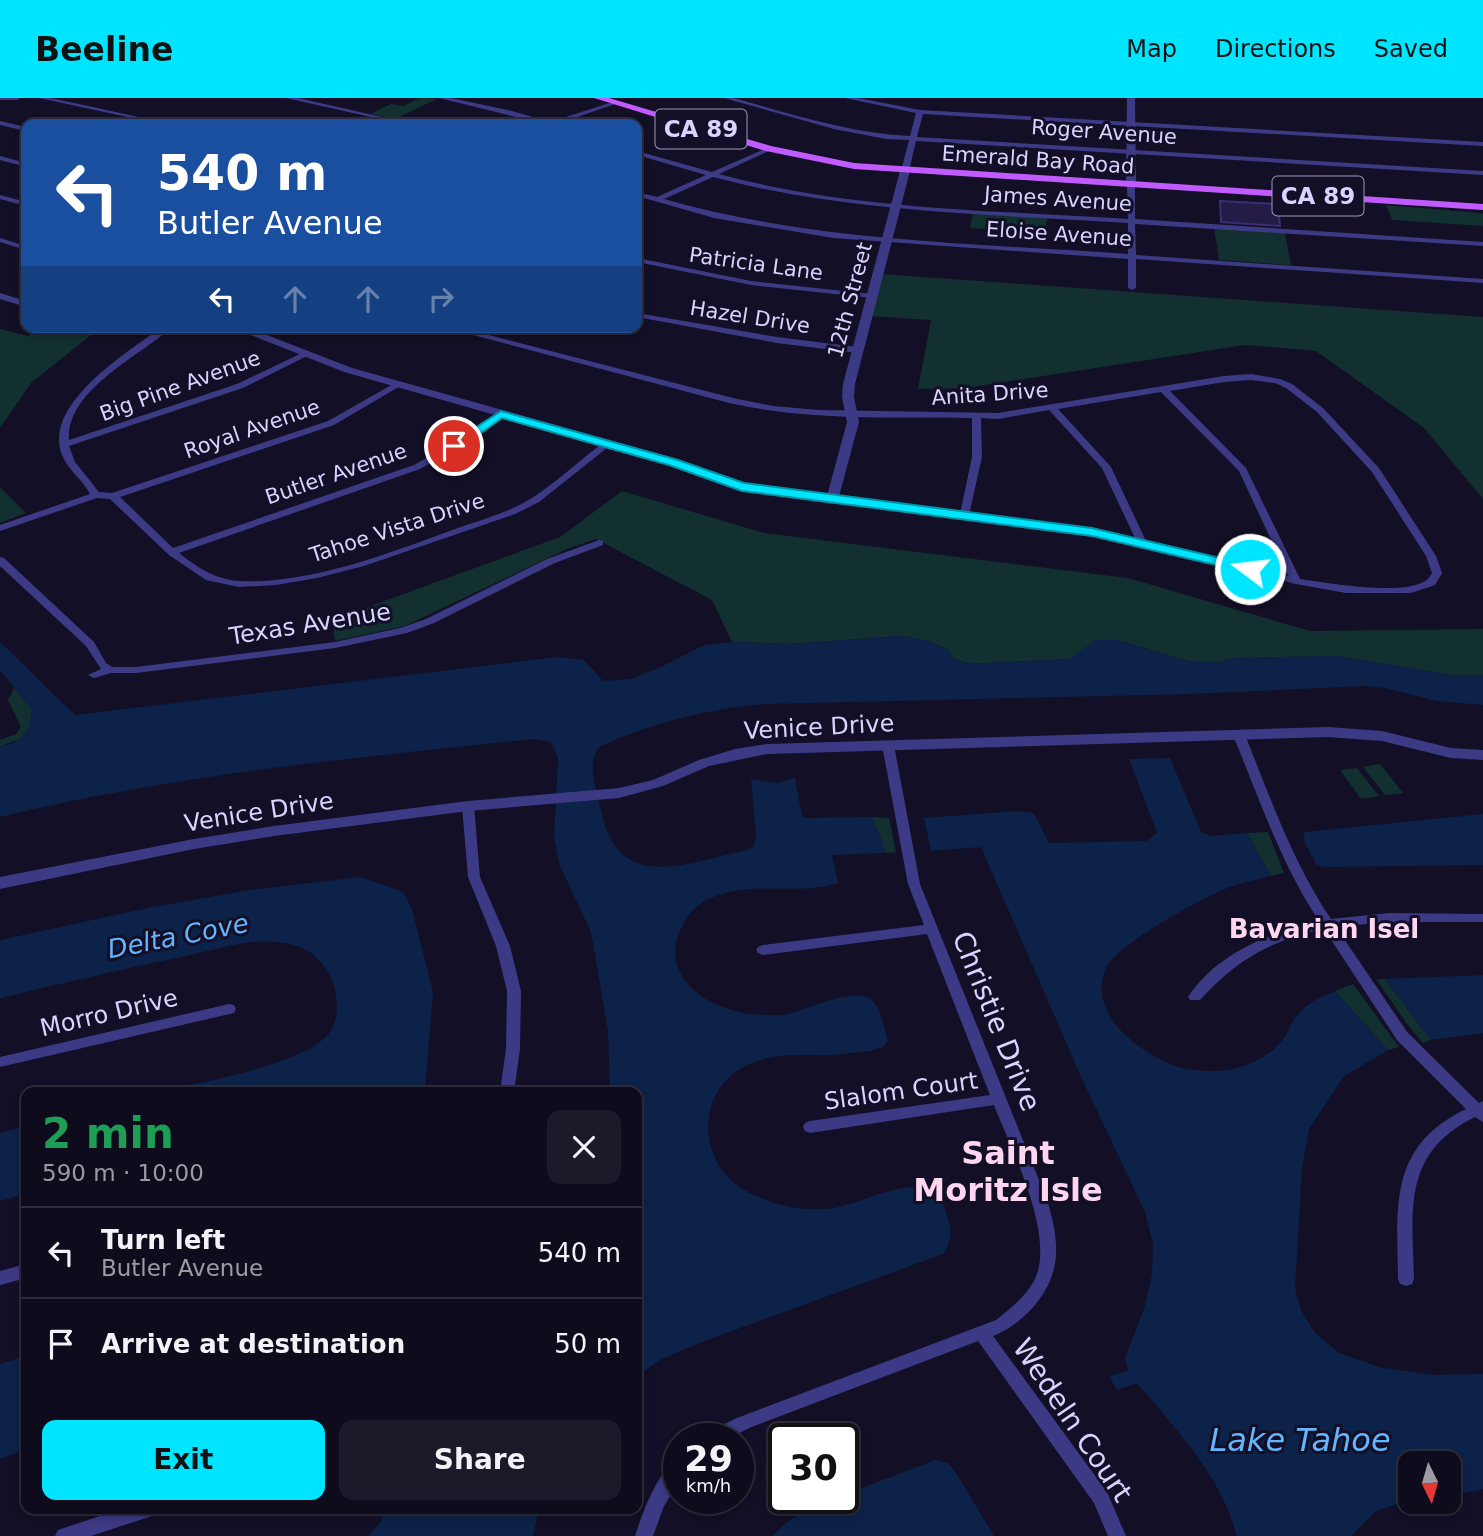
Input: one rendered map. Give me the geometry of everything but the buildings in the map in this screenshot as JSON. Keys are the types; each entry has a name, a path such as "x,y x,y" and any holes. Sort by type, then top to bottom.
{"main road":[{"name":"Emerald Bay Road","path":"599,98 769,149 838,164 905,171 1482,208"}],"street":[{"path":"0,98 17,98"},
{"path":"42,98 144,119"},
{"path":"289,98 388,119"},
{"path":"442,98 533,119"},
{"name":"Roger Avenue","path":"727,98 834,127 912,139 1483,173"},
{"path":"848,98 920,112 1483,144"},
{"path":"1131,98 1132,288"},
{"path":"565,119 615,103"},
{"name":"12th Street","path":"832,500 853,415 847,391 895,206 908,167 920,112"},
{"path":"0,123 21,128"},
{"path":"657,200 769,149"},
{"name":"James Avenue","path":"642,155 710,175 813,198 895,206 1483,244"},
{"path":"0,158 21,164"},
{"name":"Eloise Avenue","path":"642,196 714,216 780,229 886,240 1483,281"},
{"path":"0,197 21,203"},
{"path":"0,240 21,246"},
{"name":"Patricia Lane","path":"642,261 725,279 872,296"},
{"path":"0,296 21,302"},
{"name":"Hazel Drive","path":"642,316 777,340 857,350"},
{"path":"96,495 69,461 64,444 73,410 89,386 160,333"},
{"path":"251,333 305,355 398,385 674,463 742,487 1092,532 1296,581"},
{"name":"Anita Drive","path":"470,333 743,403 793,411 853,415 975,417 1052,408 1251,377 1278,381 1304,397 1356,446 1376,470 1431,556 1437,573 1431,583 1411,590 1369,592 1296,581"},
{"name":"Big Pine Avenue","path":"64,444 240,386 305,355"},
{"name":"Royal Avenue","path":"113,496 331,423 398,385"},
{"path":"1164,390 1243,470 1296,581"},
{"path":"1052,408 1107,467 1142,542"},
{"name":"Butler Avenue","path":"174,551 417,467 501,414"},
{"path":"964,516 978,457 975,417"},
{"name":"Tahoe Vista Drive","path":"113,496 197,571 225,582 273,583 327,574 524,507 607,444"},
{"path":"0,527 96,495 113,496"},
{"name":"Texas Avenue","path":"94,675 110,670 136,670 335,645 403,631 430,621 551,561 599,543"},
{"path":"0,560 90,644 102,665 110,670"},
{"name":"Venice Drive","path":"0,883 194,844 468,806 603,794 658,783 704,763 767,749 1359,733 1451,752 1483,755"},
{"path":"1239,735 1293,866 1328,924 1402,1036 1481,1111"},
{"name":"Christie Drive","path":"743,1423 983,1335 1003,1325 1021,1311 1037,1290 1046,1271 1051,1249 1039,1200 932,929 908,860 888,746"},
{"path":"468,806 474,877 503,946 514,991 513,1049 508,1087"},
{"path":"1195,997 1236,958 1284,935 1328,924 1418,917 1483,918"},
{"path":"763,950 932,929"},
{"name":"Morro Drive","path":"0,1062 229,1009"},
{"name":"Slalom Court","path":"810,1127 1000,1099"},
{"path":"1406,1279 1405,1194 1413,1169 1423,1148 1438,1130 1458,1117 1481,1111"},
{"path":"0,1278 21,1272"},
{"name":"Wedeln Court","path":"983,1335 1101,1498 1117,1536"},
{"path":"643,1536 663,1489"},
{"path":"64,1536 133,1514"}],"green space":[{"path":"420,98 437,99 395,119 370,114 391,104 403,106"},
{"path":"1386,205 1480,213 1483,214 1483,226 1392,220"},
{"path":"973,213 1047,218 1045,233 970,228"},
{"path":"1214,228 1285,233 1291,265 1219,260"},
{"path":"882,274 1483,317 1483,499 1424,428 1316,351 1245,345 965,388 918,389 931,320 870,316"},
{"path":"0,329 28,336 34,333 94,333 31,383 0,428"},
{"path":"0,487 26,513 0,523"},
{"path":"622,491 764,533 1128,578 1310,631 1483,629 1483,675 1452,675 1335,656 1232,658 1218,662 1191,662 1117,640 1096,640 1070,659 970,664 953,658 947,649 929,641 901,636 789,644 732,642 712,600 596,539 567,549 405,626 335,641 332,620 560,537"},
{"path":"14,688 32,709 29,732 20,739 0,746 0,740 16,734 21,727 8,700"},
{"path":"1380,764 1403,793 1385,795 1363,767"},
{"path":"1357,768 1379,796 1361,799 1340,770"},
{"path":"871,817 889,818 896,852 885,853"},
{"path":"1268,832 1284,873 1271,876 1247,833"},
{"path":"1376,979 1385,979 1431,1040 1423,1043"},
{"path":"1353,984 1399,1047 1388,1050 1335,991"}],"water":[{"path":"901,636 929,641 947,649 953,658 970,664 1069,659 1096,640 1117,640 1191,662 1218,662 1231,658 1335,656 1452,675 1483,675 1483,705 1436,701 1386,688 1365,686 1190,694 767,704 680,718 637,731 598,748 593,763 593,777 608,834 621,853 637,863 656,867 677,866 748,850 754,846 756,837 751,779 777,783 795,778 802,816 805,818 871,817 885,853 832,855 838,883 810,888 751,889 722,894 701,904 685,921 677,941 676,960 682,976 693,989 709,1000 746,1013 784,1015 840,998 861,996 869,998 876,1006 888,1041 883,1047 870,1051 780,1056 759,1060 743,1067 727,1079 713,1101 708,1124 709,1139 720,1168 729,1178 744,1190 765,1200 794,1208 824,1209 903,1188 929,1189 940,1196 950,1232 950,1239 943,1254 699,1343 658,1361 642,1373 642,1087 610,1087 608,1031 591,932 560,866 554,838 558,758 551,742 534,739 266,769 132,790 0,817 0,746 15,742 24,735 32,710 0,670 0,642 75,715 557,657 584,660 603,681 631,679 704,645 732,642 789,644"},
{"name":"Lake Tahoe","path":"1170,758 1201,832 1210,836 1247,833 1271,876 1213,894 1160,924 1113,958 1106,968 1102,984 1103,999 1109,1014 1129,1039 1170,1064 1192,1070 1226,1070 1249,1064 1269,1053 1281,1042 1299,1013 1316,1000 1335,991 1388,1050 1343,1077 1309,1129 1302,1168 1295,1288 1301,1310 1315,1333 1339,1353 1379,1367 1432,1375 1483,1374 1483,1489 1461,1494 1461,1451 1398,1451 1398,1504 1376,1511 1351,1536 1236,1536 1221,1495 1181,1435 1137,1383 1117,1390 1109,1376 1128,1371 1125,1358 1144,1309 1152,1275 1153,1244 1145,1212 1082,1079 981,847 931,851 924,818 1019,811 1034,813 1049,843 1146,841 1157,833 1129,759"},
{"path":"1483,814 1483,865 1323,867 1316,864 1303,839 1305,832"},
{"name":"Delta Cove","path":"361,877 403,892 412,909 433,992 425,1087 181,1087 275,1063 318,1044 330,1032 337,1012 333,982 314,955 300,947 284,943 265,941 233,945 0,998 0,940 148,908 249,890"},
{"path":"1483,975 1483,1033 1431,1040 1385,979"},
{"path":"21,1127 21,1195 0,1201 0,1133"},
{"path":"21,1358 21,1451 0,1459 0,1364"},
{"path":"935,1460 948,1463 994,1536 773,1536 799,1514 859,1514 859,1489"},
{"path":"383,1514 538,1514 533,1536 368,1536 381,1521"}],"district":[{"name":"Bavarian Isel","path":"1324,929"},
{"name":"Saint Moritz Isle","path":"1008,1172"}],"route":[{"path":"454,446 501,414 674,463 742,487 1092,532 1250,569"}]}
